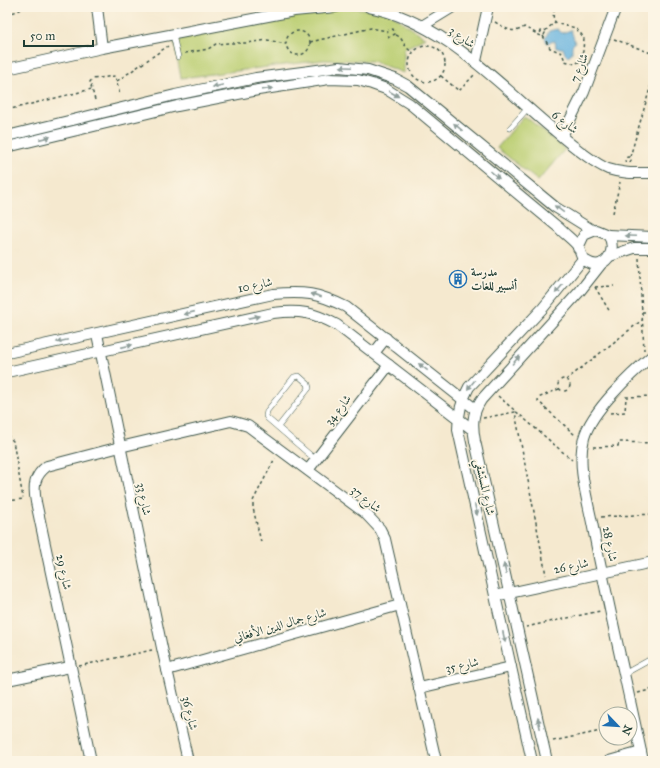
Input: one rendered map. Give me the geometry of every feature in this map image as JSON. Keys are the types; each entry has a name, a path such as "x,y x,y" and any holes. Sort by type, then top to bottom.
{"street":[{"path":"97,7 102,48"},
{"path":"7,69 102,48 174,38 294,9 336,7"},
{"name":"شارع 3","path":"368,7 409,18 479,64"},
{"path":"422,26 453,7"},
{"name":"شارع 7","path":"562,136 584,92 616,7"},
{"path":"479,64 487,11"},
{"name":"شارع 6","path":"479,64 528,108 562,136 600,164 622,173 653,173"},
{"path":"7,136 175,95 256,78 332,68 354,68 382,74 402,82 420,94 554,206 592,230 601,230 608,235 612,243 606,260"},
{"path":"7,147 177,106 258,90 329,79 358,80 372,84 398,96 410,104 548,219 578,248 583,259 594,264 606,260 622,251 639,248 653,248"},
{"path":"175,95 177,106"},
{"path":"578,248 581,239 592,230"},
{"path":"608,235 653,237"},
{"name":"شارع المستشفي","path":"532,761 458,430 458,418 462,399 469,387 543,308 583,259"},
{"name":"شارع المستشفي","path":"547,761 472,420 475,409 490,389 592,283 606,260"},
{"name":"شارع 10","path":"7,354 273,294 291,292 311,293 329,298 346,307 475,409"},
{"path":"7,372 256,317 290,311 306,312 322,316 337,324 473,430"},
{"name":"شارع 33","path":"97,334 167,670"},
{"path":"374,353 386,338"},
{"name":"شارع 28","path":"642,757 591,517 582,468 582,445 591,422 597,414 629,376 653,355"},
{"path":"398,372 408,356"},
{"name":"شارع 34","path":"308,470 389,365"},
{"name":"شارع 37","path":"120,447 231,421 248,426 365,513 380,529 385,539 436,761"},
{"name":"شارع 29","path":"91,761 70,668 35,497 35,480 39,472 47,466 120,447"},
{"name":"شارع 26","path":"495,596 653,562"},
{"name":"شارع جمال الدين الأفغاني","path":"167,670 400,605"},
{"path":"7,680 70,668"},
{"name":"شارع 35","path":"419,688 511,668"},
{"name":"شارع 36","path":"167,670 188,761"},
{"path":"609,761 642,757"}],"lane":[{"path":"174,38 178,56"},
{"path":"510,128 528,108"},
{"path":"278,427 310,388 308,384 299,376 294,377 266,413 267,418 316,460"},
{"path":"624,674 653,658"}],"path":[{"path":"7,14 25,7"},
{"path":"487,11 508,29 518,31 527,27 540,34 543,36 550,48 562,54 565,61 575,64 580,61 584,38 572,27 559,26 555,22 553,13 555,7"},
{"path":"540,34 541,31 544,31 555,22"},
{"path":"310,42 306,34 299,31 288,36 286,44 289,51 296,54 304,53 310,42 371,28 387,31 393,28 395,34 399,36 408,50 413,52"},
{"path":"387,31 389,37 395,34"},
{"path":"543,36 545,34 544,31"},
{"path":"605,36 651,53 653,57"},
{"path":"117,81 174,38"},
{"path":"178,56 208,49 216,44 228,42 247,43 266,40 286,44"},
{"path":"426,46 440,50 446,62 441,76 438,79 428,82 418,80 409,67 413,52 426,46"},
{"path":"441,76 459,92 479,64"},
{"path":"95,100 90,82 92,79 114,75 120,95"},
{"path":"630,157 653,78"},
{"path":"7,110 92,89"},
{"path":"613,213 622,173"},
{"path":"639,248 644,362"},
{"path":"592,283 614,286"},
{"path":"592,283 610,312"},
{"path":"642,312 653,312"},
{"path":"559,389 559,382 566,380 642,320"},
{"path":"566,380 570,384 569,389 564,391 559,389 538,398 538,401 582,445 618,446 619,442 653,443"},
{"path":"490,389 582,468"},
{"path":"597,414 625,412 626,397 653,396"},
{"path":"472,420 515,412"},
{"path":"515,412 548,585"},
{"path":"7,435 13,441 23,498"},
{"path":"260,542 253,501 280,450"},
{"path":"7,501 35,497"},
{"path":"591,517 653,514"},
{"path":"518,629 610,609"},
{"path":"70,668 162,648"},
{"path":"629,695 653,689"},
{"path":"543,742 598,732"}],"green space":[{"path":"340,7 387,11 425,38 404,49 404,73 372,61 323,60 181,78 173,35"},
{"path":"523,117 526,117 565,149 538,181 497,148"}],"water":[{"path":"557,29 562,33 571,30 575,42 572,46 572,53 568,56 565,54 563,48 556,48 555,41 547,43 545,38 549,31"}],"place":[{"name":"مدرسة أنسبير للغات","path":"458,279"}]}
